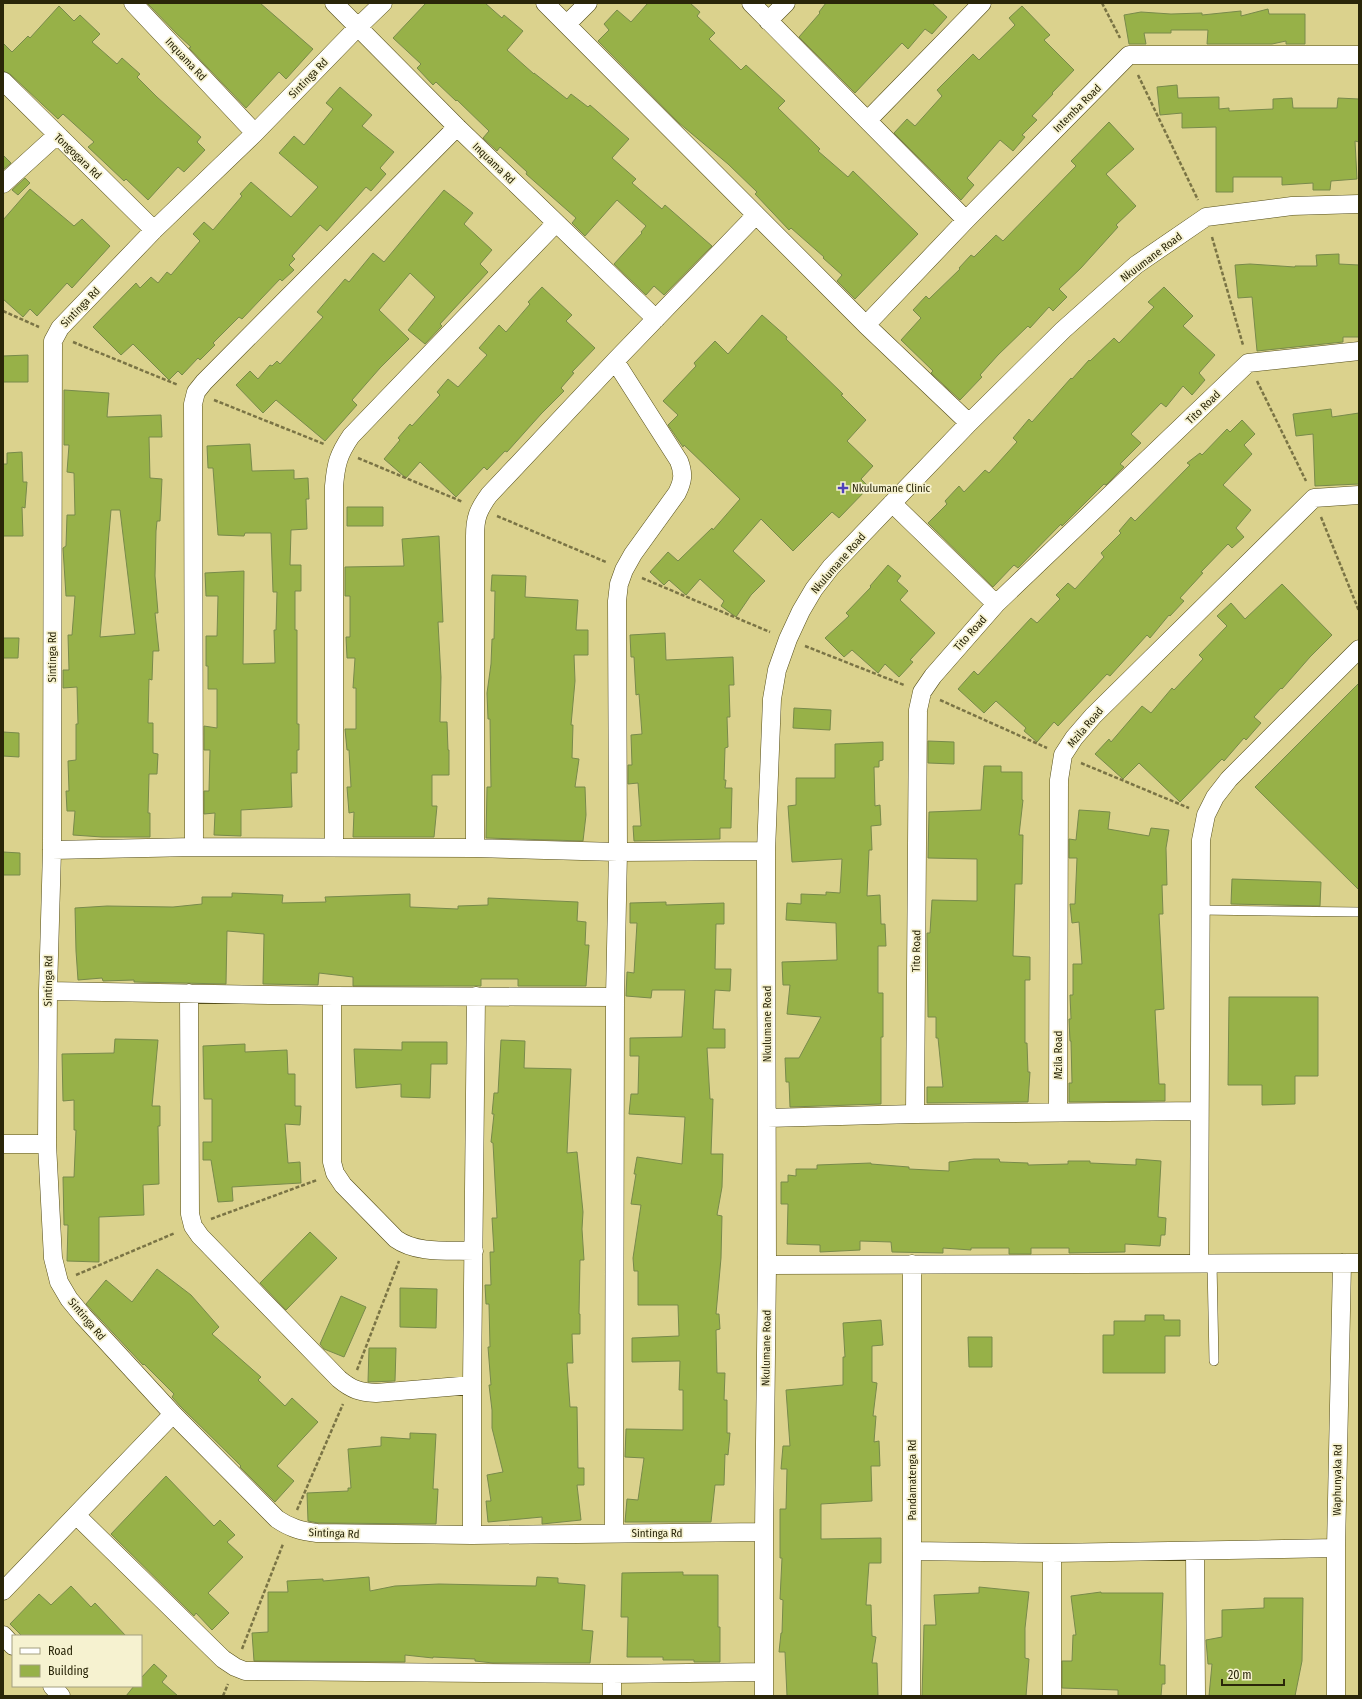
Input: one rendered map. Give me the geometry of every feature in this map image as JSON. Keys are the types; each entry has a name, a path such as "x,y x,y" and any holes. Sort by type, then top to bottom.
{"street":[{"name":"Inquama Rd","path":"133,3 255,133"},
{"name":"Inquama Rd","path":"334,3 457,127 656,318"},
{"name":"Sintinga Rd","path":"383,3 358,26 255,133 154,230 60,328 53,341 52,850 48,991 47,1144 53,1258 59,1282 69,1299 83,1316 173,1414 277,1519 302,1532 317,1534 472,1535 764,1532"},
{"path":"545,3 866,325 969,423"},
{"path":"567,24 588,3"},
{"path":"751,3 966,220"},
{"path":"768,21 786,3"},
{"path":"868,120 982,3"},
{"path":"1129,56 1359,56"},
{"name":"Intemba Road","path":"866,325 966,220 1129,56"},
{"name":"Tongogara Rd","path":"3,81 154,230"},
{"path":"194,847 192,404 196,392 204,382 457,127"},
{"path":"3,184 57,135"},
{"name":"Nkuumane Road","path":"969,423 1063,330 1136,265 1206,217 1292,206 1359,204"},
{"path":"476,848 475,522 479,509 489,495 615,361 756,215"},
{"path":"334,848 334,486 336,469 341,451 351,436 556,223"},
{"path":"1248,363 1359,351"},
{"path":"614,1533 615,997 618,852 617,601 619,584 624,570 633,554 677,493 683,482 683,472 680,461 615,361"},
{"name":"Tito Road","path":"915,1114 918,710 922,692 933,676 996,604 1248,363"},
{"name":"Nkulumane Road","path":"764,1696 767,1265 766,851 772,699 777,670 788,639 801,611 814,589 831,567 969,423"},
{"path":"1314,498 1359,495"},
{"name":"Mzila Road","path":"1058,1112 1059,780 1063,755 1074,738 1093,716 1314,498"},
{"path":"892,503 996,604"},
{"path":"1206,1263 1199,1111 1201,840 1206,815 1215,797 1229,779 1359,649"},
{"path":"52,850 194,847 476,848 618,852 766,851"},
{"path":"48,991 332,996 615,997"},
{"path":"189,993 190,1214 193,1226 200,1236 210,1248 350,1388 361,1392 376,1393 472,1385"},
{"path":"332,996 332,1162 335,1173 343,1185 396,1239 406,1245 416,1248 474,1251"},
{"path":"472,1535 476,996"},
{"path":"767,1118 915,1114 1199,1111"},
{"path":"3,1144 47,1144"},
{"path":"767,1265 1350,1263"},
{"name":"Waphunyaka Rd","path":"1336,1696 1336,1548 1350,1263"},
{"name":"Pandamatenga Rd","path":"911,1696 912,1264"},
{"path":"3,1591 173,1414"},
{"path":"76,1515 223,1659 235,1667 245,1671 612,1674 764,1672"},
{"path":"912,1551 1052,1553 1336,1548"},
{"path":"1195,1550 1196,1696"},
{"path":"1052,1553 1052,1696"},
{"path":"3,1635 12,1645"},
{"path":"612,1674 612,1696"},
{"path":"53,1687 61,1696"}],"lane":[{"path":"1200,910 1359,912"},
{"path":"1206,1263 1214,1361"}],"path":[{"path":"1102,3 1206,217 1248,363 1314,498 1359,611"},
{"path":"223,1696 290,1527 350,1388 406,1245"}],"building":[{"path":"147,3 260,3 313,49 286,79 279,72 246,108 189,48 191,47"},
{"path":"426,3 485,3 502,18 504,15 523,31 507,50 534,74 567,99 571,94 588,107 590,105 629,139 612,158 636,179 632,183 662,209 665,205 712,246 664,295 654,286 646,295 614,264 642,233 641,232 646,226 617,200 585,236 572,223 576,218 526,174 527,172 500,147 497,151 483,138 489,131 436,82 433,85 417,68 421,64 393,38"},
{"path":"648,3 690,3 700,12 697,16 715,33 709,39 741,70 746,65 785,101 778,108 820,149 818,151 848,177 853,171 918,234 855,299 837,281 842,275 791,228 789,230 755,194 757,192 728,164 679,123 598,41 609,30 604,24 617,10 631,22"},
{"path":"826,3 932,3 947,17 932,34 925,29 908,49 902,43 855,93 799,37 820,13 819,12"},
{"path":"59,6 74,21 80,15 100,34 92,42 117,64 122,58 140,74 137,77 157,97 201,137 197,142 205,150 184,172 178,167 148,200 126,179 124,181 88,147 94,142 63,114 58,119 10,74 3,71 3,43 12,52 28,36 30,38"},
{"path":"1022,6 1050,35 1044,40 1074,70 1032,116 1037,120 1022,135 1025,137 1013,151 1000,140 967,178 974,185 961,200 894,133 907,119 915,126 942,96 937,90 973,54 979,60 1015,25 1009,18"},
{"path":"1268,9 1269,14 1305,14 1305,44 1286,44 1286,41 1272,44 1207,44 1208,30 1171,30 1171,33 1144,33 1146,44 1129,44 1124,15 1141,12 1171,14 1202,13 1202,15 1241,11 1241,16"},
{"path":"1177,85 1178,98 1219,97 1219,109 1229,108 1229,111 1273,109 1273,99 1292,98 1293,108 1337,108 1338,98 1359,99 1359,142 1355,141 1357,179 1331,181 1330,190 1313,190 1313,183 1282,185 1282,177 1233,177 1233,192 1216,192 1216,127 1182,128 1182,113 1160,115 1157,87"},
{"path":"340,87 372,115 362,126 394,152 380,168 386,174 371,191 366,187 327,231 320,225 292,256 295,259 289,265 294,270 282,281 280,279 242,319 239,317 213,343 215,345 200,360 198,358 182,375 178,371 169,380 133,344 121,355 93,327 136,283 140,288 151,277 158,283 167,272 171,275 200,241 193,234 204,222 213,230 242,196 240,194 251,182 291,217 318,187 279,153 294,136 304,145 333,109 326,103"},
{"path":"1109,122 1134,149 1106,174 1136,206 1116,225 1118,227 1081,268 1059,289 1067,297 1053,311 1049,307 1030,328 1028,326 998,355 980,375 982,377 960,400 931,373 933,371 901,340 921,318 913,310 926,296 929,299 960,269 959,268 971,255 974,257 996,235 1003,241 1076,166 1071,161"},
{"path":"3,155 11,163 3,170"},
{"path":"25,178 30,183 18,195 12,190"},
{"path":"30,189 74,226 82,219 110,246 72,288 67,283 37,316 30,309 23,317 3,299 3,220"},
{"path":"444,190 473,213 464,224 492,250 480,264 488,272 440,324 442,326 425,344 408,330 435,297 410,273 379,310 409,339 380,368 352,400 357,405 325,441 276,400 263,413 236,385 250,371 258,379 270,365 272,366 277,361 280,364 323,317 317,312 345,279 349,282 373,253 384,262"},
{"path":"1339,254 1339,264 1359,265 1359,337 1343,337 1343,342 1257,351 1252,297 1238,298 1235,265 1250,264 1295,267 1317,266 1316,255"},
{"path":"542,287 572,315 566,321 595,348 572,372 574,373 561,388 564,391 507,452 505,451 487,470 484,467 456,497 420,462 406,478 384,459 400,440 398,438 410,424 412,426 440,395 437,392 448,379 458,387 487,355 479,348 499,325 506,332 530,304 528,302"},
{"path":"1164,287 1193,316 1183,326 1215,355 1199,373 1205,380 1192,395 1183,386 1166,407 1161,403 1131,434 1141,443 1120,464 1124,467 1106,485 1104,484 1062,526 1061,524 1018,568 1014,565 993,587 928,523 947,504 945,501 959,486 964,492 985,470 989,473 1017,442 1013,438 1029,419 1032,422 1089,360 1090,361 1114,338 1119,343 1154,307 1148,302"},
{"path":"762,315 787,337 786,339 843,394 841,395 866,420 847,441 873,466 861,479 869,487 839,518 832,512 793,551 761,519 733,551 765,581 751,595 736,617 721,606 724,601 700,579 686,595 669,580 664,585 650,572 668,552 678,561 712,528 713,530 740,499 684,445 683,447 668,425 678,415 663,401 696,366 694,363 715,341 728,354"},
{"path":"28,355 28,382 3,382 3,356"},
{"path":"64,390 109,393 107,417 161,415 162,437 149,437 150,478 162,479 160,521 157,521 156,531 155,576 158,613 155,613 159,651 153,651 152,680 149,679 148,723 153,723 153,753 158,754 157,774 149,774 148,813 150,813 150,837 102,837 73,835 75,811 67,811 66,791 69,791 68,761 76,760 76,724 78,724 77,687 63,688 63,670 69,670 68,635 72,635 75,596 66,596 63,548 66,546 67,515 75,515 74,473 67,472 69,445 64,445","holes":["111,510 120,510 135,634 100,637"]},
{"path":"1331,409 1332,417 1359,413 1359,484 1315,486 1313,434 1296,436 1293,414"},
{"path":"1242,420 1255,434 1244,445 1252,454 1223,485 1251,510 1236,528 1244,537 1232,548 1228,544 1201,572 1203,573 1180,598 1184,601 1170,616 1169,615 1150,638 1147,635 1110,676 1107,674 1058,726 1054,722 1037,742 1024,731 1026,728 996,701 984,713 958,689 974,671 978,675 1031,618 1037,623 1060,599 1056,595 1068,583 1075,589 1104,557 1101,553 1121,533 1119,531 1131,517 1135,521 1190,465 1187,463 1200,453 1202,455 1227,429 1230,432"},
{"path":"250,444 252,471 294,470 294,479 308,478 309,499 306,499 307,529 291,530 290,565 301,565 301,591 295,591 295,630 297,630 297,724 299,724 297,773 291,773 292,807 241,810 241,836 214,835 215,813 204,814 204,791 209,791 210,750 204,750 204,726 217,728 217,689 208,689 206,636 217,636 218,596 206,596 205,573 244,571 243,664 275,663 274,630 276,630 277,592 273,592 271,533 245,533 244,536 218,535 213,468 208,468 207,446"},
{"path":"22,452 23,482 27,482 25,508 22,507 23,536 3,536 3,464 7,464 7,453"},
{"path":"347,507 383,507 383,526 347,526"},
{"path":"439,536 443,622 438,622 441,677 440,722 447,722 449,775 432,775 432,806 437,806 434,837 353,837 354,812 349,813 347,787 351,787 349,750 347,750 345,729 356,729 356,688 353,688 355,658 347,658 346,637 350,637 350,596 345,596 345,567 404,566 402,539"},
{"path":"888,565 901,576 897,581 908,591 900,600 935,633 910,660 913,662 899,677 885,664 878,673 852,650 844,657 825,638 849,616 846,613 871,587 870,586"},
{"path":"492,575 526,576 525,597 578,600 576,630 588,630 588,655 574,655 575,681 571,725 573,725 572,758 579,759 575,787 585,787 586,815 583,841 486,838 487,787 491,787 490,719 488,719 487,693 491,664 492,639 494,639 495,591 491,591"},
{"path":"1282,584 1332,635 1254,717 1261,723 1246,740 1244,738 1224,761 1222,759 1180,802 1139,763 1123,779 1095,754 1109,739 1111,742 1142,706 1151,713 1172,688 1174,690 1203,659 1199,655 1227,626 1217,616 1231,603 1245,619"},
{"path":"665,633 666,660 733,657 734,685 729,685 730,717 727,717 728,747 725,748 724,780 726,780 725,788 732,788 731,828 720,828 720,839 634,841 633,826 641,826 638,783 628,784 628,765 632,765 631,735 642,734 639,694 636,695 634,657 631,657 630,635"},
{"path":"3,638 19,638 18,658 3,658"},
{"path":"1359,683 1359,890 1255,787"},
{"path":"794,708 831,710 830,730 793,728"},
{"path":"3,732 19,733 19,757 3,756"},
{"path":"928,741 954,742 954,764 928,763"},
{"path":"883,742 883,760 879,761 879,767 874,767 875,806 880,805 881,825 871,826 872,850 869,850 867,896 880,895 881,924 885,924 886,946 878,946 878,993 883,993 883,1037 881,1037 881,1104 790,1107 789,1082 786,1082 785,1058 799,1058 821,1017 787,1014 790,985 783,985 782,962 837,960 836,923 786,920 787,903 801,904 801,894 826,895 826,892 840,893 842,859 792,862 788,806 796,805 796,778 835,778 835,744"},
{"path":"984,766 1001,766 1001,772 1022,772 1023,800 1019,835 1023,835 1022,884 1015,884 1013,956 1030,957 1030,980 1025,980 1025,1043 1027,1043 1028,1072 1030,1072 1028,1102 927,1103 927,1087 943,1087 938,1038 936,1038 936,1017 928,1017 927,933 930,933 932,900 977,901 977,859 928,858 929,812 981,810"},
{"path":"1079,810 1110,812 1108,829 1149,836 1151,828 1169,830 1166,848 1167,885 1162,885 1163,914 1159,914 1164,1009 1155,1010 1159,1084 1165,1084 1165,1101 1069,1102 1069,1083 1072,1083 1069,1019 1071,1019 1070,995 1073,995 1073,964 1082,964 1079,922 1072,923 1070,904 1075,904 1077,858 1069,858 1069,839 1076,840"},
{"path":"3,852 20,853 20,875 3,875"},
{"path":"1232,879 1321,882 1320,906 1231,904"},
{"path":"232,893 283,895 282,903 326,902 325,897 410,894 410,907 458,909 458,906 488,905 488,898 578,902 577,921 586,922 585,945 589,945 586,986 518,986 518,979 481,979 481,986 353,986 353,977 319,973 318,985 263,984 264,934 227,931 226,984 134,982 134,980 103,981 102,978 78,980 75,908 107,906 173,907 202,904 202,897 232,897"},
{"path":"666,902 666,905 724,903 724,924 716,924 715,969 731,969 730,991 715,990 713,1029 725,1029 725,1048 707,1048 710,1099 713,1099 711,1154 723,1154 722,1187 717,1215 722,1216 721,1258 716,1314 719,1314 720,1329 716,1330 717,1373 725,1373 724,1400 727,1400 727,1433 730,1433 728,1455 725,1454 724,1485 715,1485 711,1522 625,1522 627,1499 638,1500 644,1458 625,1457 626,1429 683,1430 683,1390 679,1390 680,1361 632,1362 632,1338 679,1336 678,1305 638,1305 638,1271 634,1271 633,1258 641,1205 631,1204 637,1157 682,1164 685,1117 629,1114 631,1094 638,1094 639,1056 630,1056 630,1038 682,1037 685,990 652,990 651,998 626,996 627,972 634,973 637,923 630,923 630,903"},
{"path":"1229,997 1318,997 1318,1076 1295,1076 1295,1104 1262,1105 1262,1085 1228,1085"},
{"path":"115,1039 158,1040 152,1106 160,1106 160,1126 158,1126 159,1184 143,1185 144,1215 99,1217 99,1262 67,1261 68,1225 64,1225 63,1177 74,1177 76,1130 74,1130 74,1100 63,1101 62,1054 114,1053"},
{"path":"501,1040 525,1041 524,1068 571,1069 567,1153 577,1152 583,1212 582,1229 584,1260 580,1260 580,1334 572,1334 573,1363 567,1363 570,1407 577,1407 578,1468 584,1468 584,1485 577,1485 581,1520 542,1524 542,1517 488,1522 486,1501 491,1501 487,1475 503,1472 492,1428 488,1347 490,1347 489,1304 486,1304 485,1285 491,1285 490,1252 494,1252 492,1218 497,1218 493,1143 491,1142 494,1114 492,1114 494,1093 498,1093"},
{"path":"402,1042 447,1042 447,1064 431,1064 430,1098 401,1097 401,1084 356,1088 354,1049 402,1050"},
{"path":"245,1044 245,1052 287,1050 288,1074 295,1074 295,1106 301,1106 300,1125 285,1124 288,1163 300,1162 301,1183 232,1187 233,1201 218,1202 211,1160 203,1160 203,1142 212,1142 212,1099 204,1099 203,1046"},
{"path":"974,1159 999,1159 1000,1162 1028,1163 1028,1165 1068,1164 1068,1161 1090,1161 1090,1163 1136,1165 1136,1159 1161,1161 1158,1217 1166,1218 1165,1235 1161,1235 1160,1246 1125,1244 1125,1252 1069,1253 1069,1248 1031,1248 1031,1254 1009,1254 1009,1248 971,1248 971,1250 943,1248 943,1253 892,1252 891,1242 860,1241 860,1250 820,1252 820,1245 787,1244 788,1204 781,1204 781,1182 788,1182 788,1175 796,1176 796,1169 817,1169 817,1165 871,1163 909,1167 909,1169 949,1171 949,1162"},
{"path":"310,1232 337,1258 286,1310 260,1283"},
{"path":"157,1269 191,1295 219,1327 212,1334 261,1377 258,1380 285,1406 292,1398 318,1422 277,1466 294,1481 275,1502 181,1407 172,1397 174,1394 144,1364 143,1365 86,1304 106,1280 132,1302"},
{"path":"400,1288 437,1289 436,1328 400,1327"},
{"path":"341,1296 366,1307 344,1357 324,1349 320,1344"},
{"path":"1145,1315 1164,1315 1164,1320 1180,1320 1180,1336 1165,1336 1165,1373 1103,1373 1103,1335 1114,1335 1114,1321 1145,1321"},
{"path":"881,1320 883,1345 872,1346 872,1382 877,1383 873,1416 876,1416 874,1442 879,1441 880,1466 871,1466 872,1501 821,1504 821,1539 881,1538 881,1563 869,1563 866,1605 871,1605 872,1636 876,1637 872,1663 877,1663 878,1696 787,1696 785,1652 779,1652 782,1633 783,1600 780,1599 782,1558 780,1558 780,1509 786,1509 787,1469 781,1469 783,1446 790,1446 786,1390 843,1385 843,1357 845,1357 843,1323"},
{"path":"968,1337 992,1337 992,1367 969,1367"},
{"path":"369,1348 396,1348 395,1381 368,1382"},
{"path":"410,1433 436,1434 433,1489 438,1489 436,1524 318,1523 308,1521 307,1493 348,1491 348,1488 351,1488 348,1449 381,1446 381,1437 410,1439"},
{"path":"166,1476 214,1526 220,1520 235,1535 227,1542 243,1557 208,1593 229,1613 212,1630 196,1613 194,1616 111,1534"},
{"path":"683,1572 683,1575 718,1575 720,1662 663,1660 663,1657 627,1657 628,1617 621,1617 622,1573"},
{"path":"369,1577 370,1591 395,1586 439,1584 536,1586 537,1577 558,1578 558,1583 585,1585 582,1630 593,1631 590,1663 493,1663 475,1661 475,1659 433,1658 405,1655 405,1662 254,1661 252,1633 268,1632 268,1592 288,1592 287,1581 323,1579 323,1581"},
{"path":"71,1586 91,1607 95,1603 125,1635 21,1635 10,1624 39,1594 51,1605"},
{"path":"979,1587 1029,1592 1025,1628 1025,1658 1029,1659 1026,1696 922,1696 924,1625 936,1625 934,1595 979,1593"},
{"path":"1101,1592 1163,1593 1160,1665 1165,1665 1165,1684 1162,1684 1161,1696 1118,1696 1118,1690 1062,1688 1062,1661 1072,1661 1073,1635 1076,1635 1071,1596"},
{"path":"1264,1598 1303,1598 1302,1661 1295,1696 1209,1696 1212,1664 1208,1664 1206,1640 1222,1637 1222,1610 1264,1608"},
{"path":"154,1664 167,1676 162,1682 178,1696 126,1696 133,1687 142,1687 142,1677"}],"place":[{"name":"Nkulumane Clinic","path":"843,488"}]}
